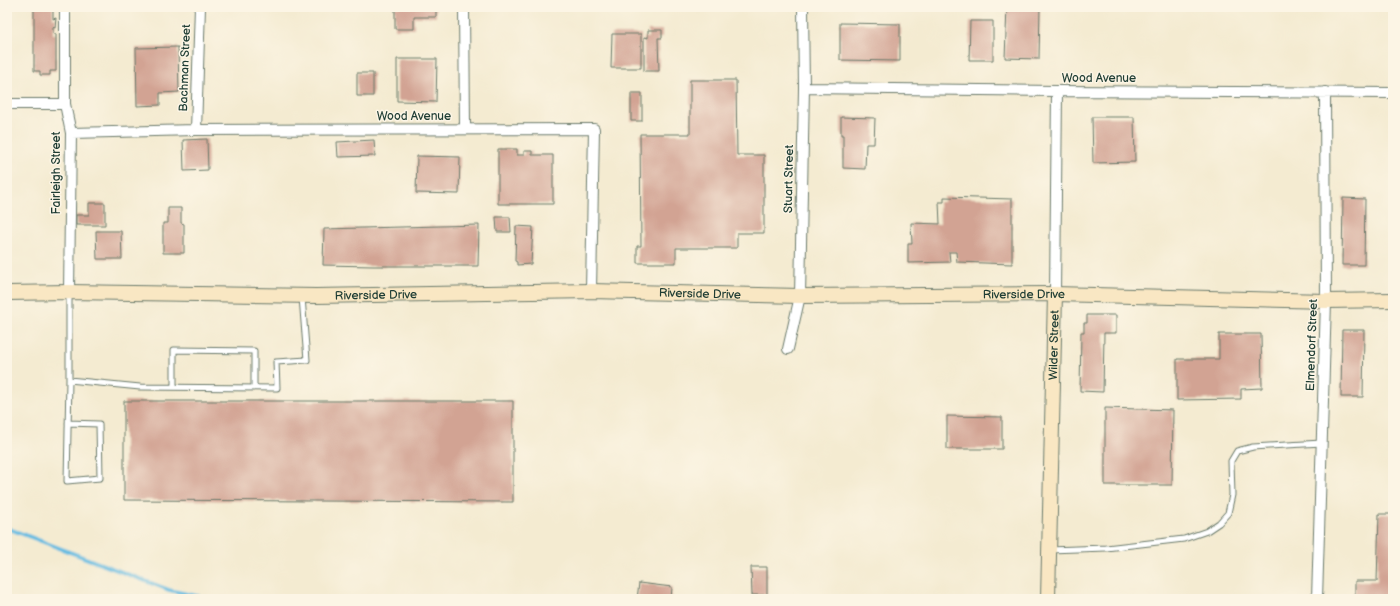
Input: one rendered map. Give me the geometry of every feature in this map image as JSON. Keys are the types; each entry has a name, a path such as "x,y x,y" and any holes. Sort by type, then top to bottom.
{"street":[{"name":"Fairleigh Street","path":"65,7 65,104 71,133 69,292"},
{"name":"Bachman Street","path":"196,130 200,7"},
{"path":"464,7 465,128"},
{"name":"Stuart Street","path":"788,349 800,296 804,88 803,7"},
{"name":"Wood Avenue","path":"804,88 1393,93"},
{"name":"Wilder Street","path":"1048,599 1055,294 1057,91"},
{"name":"Elmendorf Street","path":"1317,599 1326,301 1325,92"},
{"path":"7,104 65,104"},
{"name":"Wood Avenue","path":"71,133 196,130 594,128 591,291"},
{"name":"Riverside Drive","path":"7,293 69,292 302,296 591,291 800,296 1055,294 1326,301 1393,300"}],"lane":[{"path":"68,424 99,424 100,478 67,481 69,292"},
{"path":"69,380 140,387 277,388 276,362 307,360 302,296"},
{"path":"174,387 174,350 182,350 254,351 254,387"},
{"path":"1048,550 1106,548 1184,539 1207,531 1219,523 1228,513 1232,495 1231,461 1237,451 1253,447 1322,444"}],"building":[{"path":"34,7 53,7 53,19 56,18 55,28 53,27 53,34 56,34 56,71 50,71 50,75 40,75 40,71 34,71"},
{"path":"395,7 436,7 436,17 414,17 414,29 395,29"},
{"path":"1007,7 1040,7 1039,59 1005,58"},
{"path":"970,21 993,21 993,60 969,60"},
{"path":"840,23 900,24 900,61 840,60"},
{"path":"648,30 662,30 662,38 658,38 659,71 644,71 644,37 648,38"},
{"path":"612,34 641,34 641,68 611,68"},
{"path":"178,47 179,92 160,93 160,105 137,106 136,48"},
{"path":"397,59 437,59 436,102 397,101"},
{"path":"357,73 373,73 373,96 357,96"},
{"path":"690,80 736,80 737,155 764,155 764,233 737,233 737,248 676,248 676,263 637,263 637,246 641,246 640,134 690,134"},
{"path":"631,93 642,93 642,121 631,121"},
{"path":"841,117 875,118 874,144 866,144 865,169 843,168 843,135 841,135"},
{"path":"1092,117 1134,117 1135,162 1093,163"},
{"path":"207,139 208,170 184,171 183,140"},
{"path":"374,140 375,156 338,157 337,142"},
{"path":"498,149 517,149 517,155 524,155 524,151 532,151 532,155 553,155 553,204 498,204"},
{"path":"417,156 460,157 459,194 416,193"},
{"path":"944,197 1012,199 1012,264 957,262 956,252 949,252 950,262 908,263 908,244 912,244 911,223 940,224 939,202 944,202"},
{"path":"1343,198 1365,199 1364,265 1342,265"},
{"path":"89,203 105,203 105,225 76,225 76,215 89,215"},
{"path":"168,208 181,208 181,223 184,224 184,253 163,253 163,223 168,223"},
{"path":"496,217 510,217 511,232 497,232"},
{"path":"479,225 478,266 323,265 324,229"},
{"path":"516,226 533,227 531,264 517,265 517,262 515,261"},
{"path":"96,231 121,231 122,259 97,259"},
{"path":"1087,315 1116,315 1116,333 1104,333 1103,392 1080,391 1081,332 1084,332 1084,323 1087,323"},
{"path":"1342,330 1364,330 1363,397 1341,397"},
{"path":"1219,334 1261,334 1262,388 1241,389 1241,399 1177,400 1177,359 1219,359"},
{"path":"124,401 513,401 513,502 124,500"},
{"path":"1105,408 1173,410 1172,485 1105,485"},
{"path":"947,416 1002,417 1002,449 947,449"},
{"path":"1379,514 1393,514 1393,599 1355,599 1355,581 1377,581"},
{"path":"751,567 767,567 767,595 752,595"},
{"path":"639,583 672,587 671,599 637,599"}],"waterway":[{"path":"7,528 169,590 211,599"}]}
